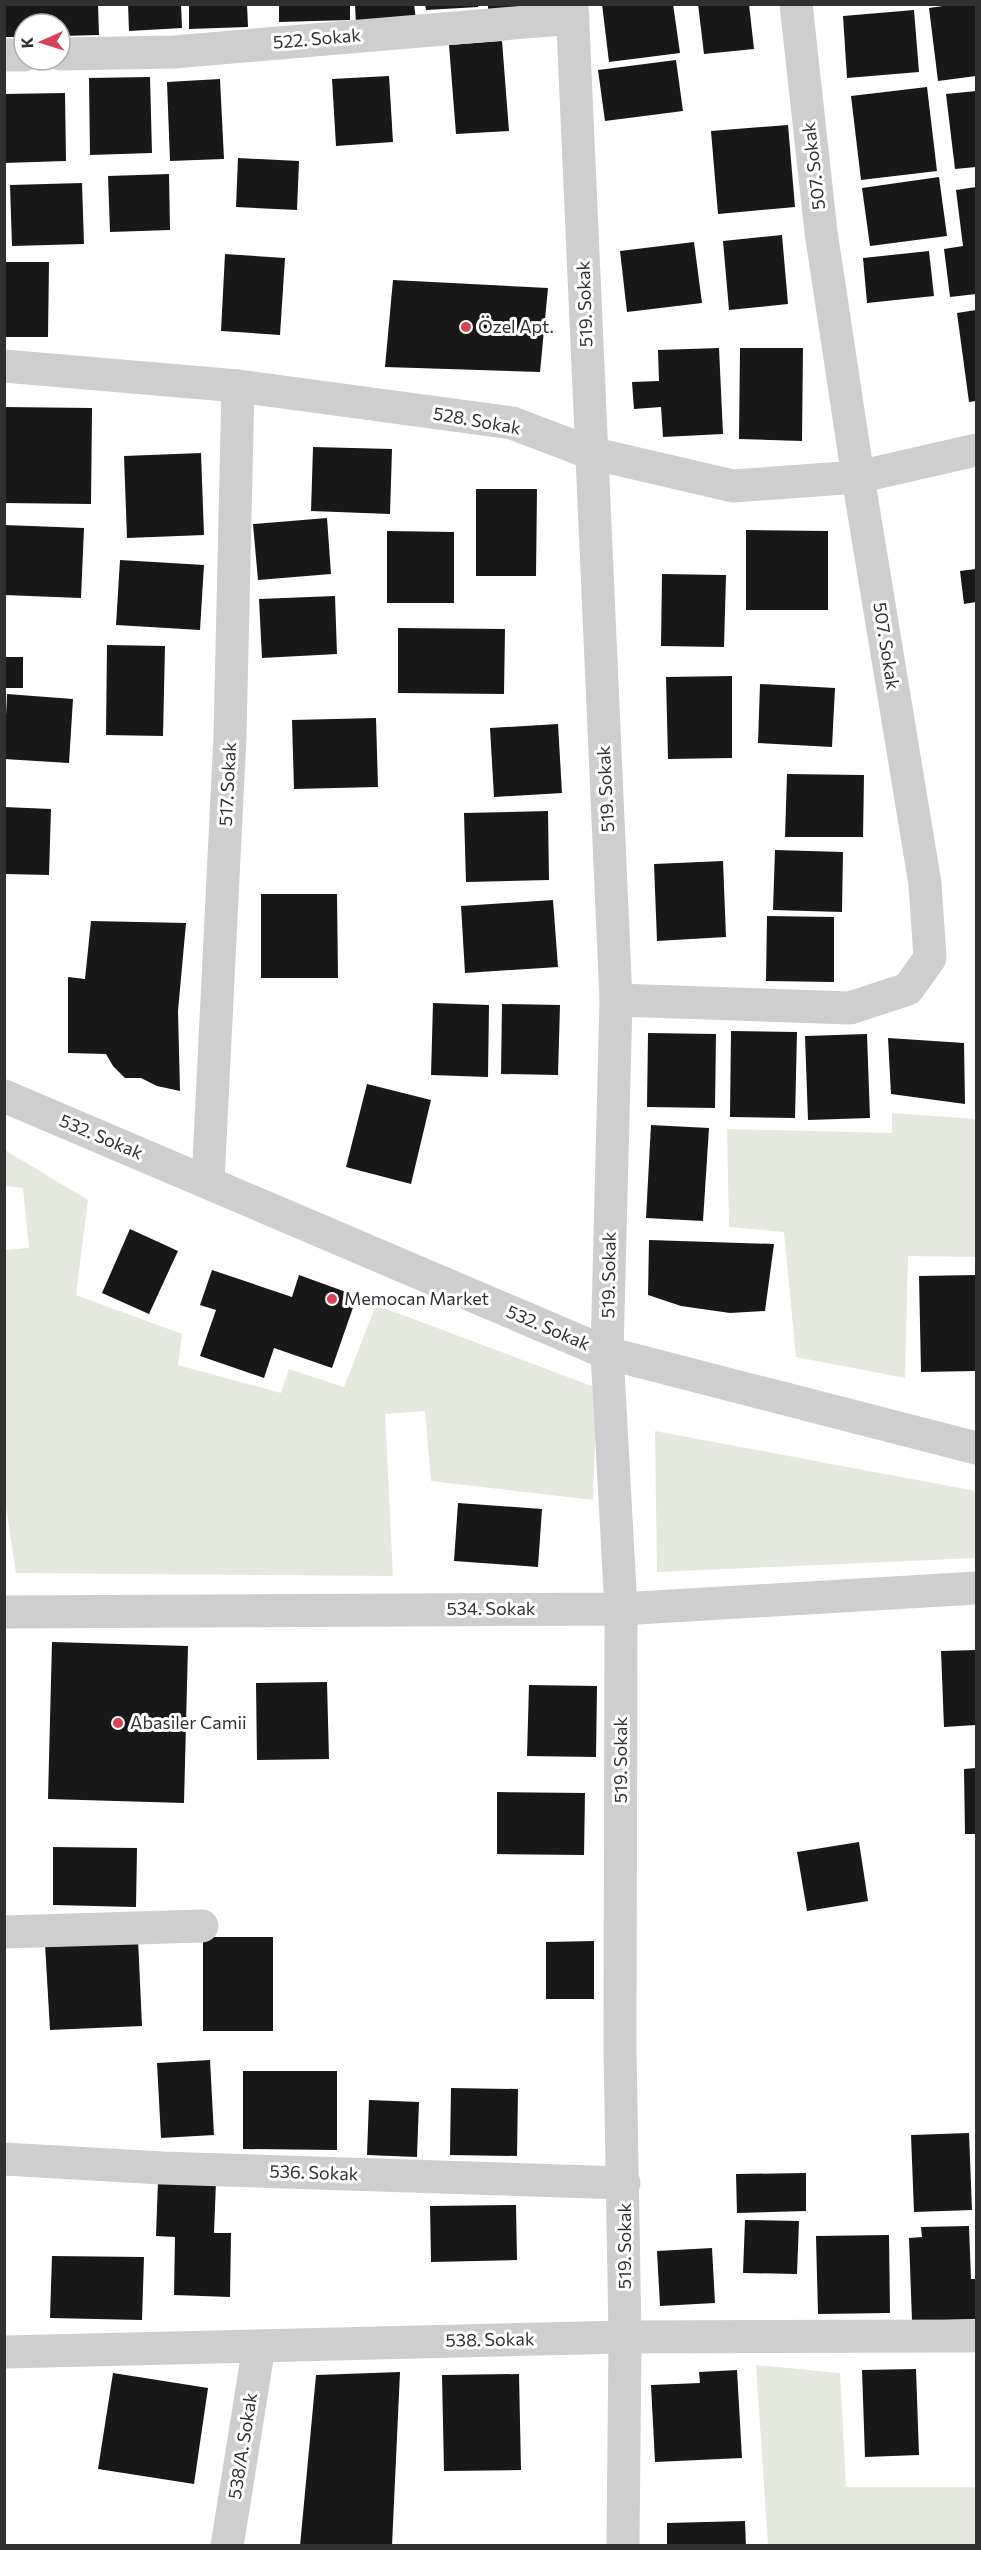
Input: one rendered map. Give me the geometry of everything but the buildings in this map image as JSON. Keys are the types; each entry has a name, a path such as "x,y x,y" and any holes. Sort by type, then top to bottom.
{"street":[{"name":"507. Sokak","path":"616,1000 850,1008 908,989 930,958 926,884 858,477 821,232 796,4"},
{"name":"522. Sokak","path":"72,54 174,52 572,11"},
{"name":"519. Sokak","path":"572,11 616,1000 607,1353 621,1608 620,2049 625,2337 623,2546"},
{"name":"528. Sokak","path":"4,366 238,386 512,423 591,453 733,486 858,477 976,450"},
{"name":"517. Sokak","path":"208,1182 230,736 238,386"},
{"name":"532. Sokak","path":"4,1096 607,1353 976,1448"},
{"name":"534. Sokak","path":"4,1612 621,1608 976,1588"},
{"path":"4,1932 202,1926"},
{"name":"536. Sokak","path":"4,2159 162,2168 624,2183"},
{"name":"538. Sokak","path":"4,2352 625,2337 976,2336"},
{"name":"538/A. Sokak","path":"227,2546 259,2346"}],"shaded area":[{"path":"892,1113 976,1119 976,1257 908,1256 905,1378 796,1357 784,1232 729,1227 727,1129 892,1133"},
{"path":"5,1150 88,1200 76,1295 182,1334 178,1365 281,1393 289,1369 344,1387 376,1305 597,1388 593,1500 431,1481 425,1411 385,1414 393,1576 16,1573 4,1495 4,1250 29,1248 23,1188 5,1186"},
{"path":"655,1431 976,1491 976,1558 657,1572"},
{"path":"756,2365 840,2373 846,2487 976,2487 976,2545 768,2545"}],"place":[{"name":"Özel Apt.","path":"466,327"},
{"name":"Memocan Market","path":"332,1299"},
{"name":"Abasiler Camii","path":"118,1723"}]}
